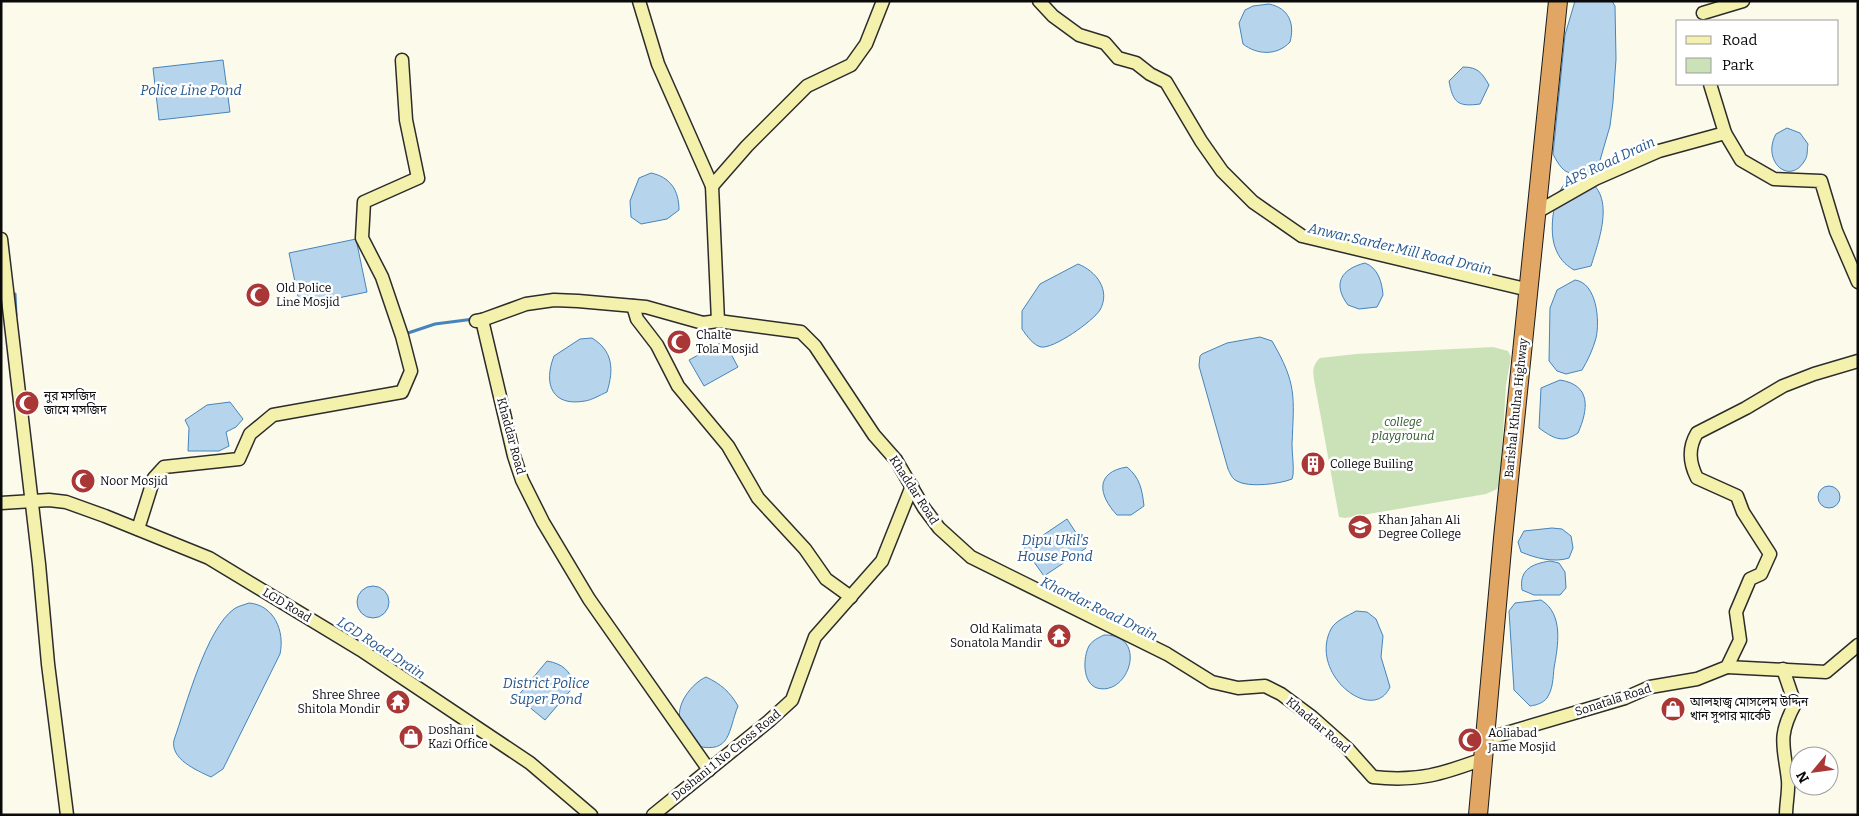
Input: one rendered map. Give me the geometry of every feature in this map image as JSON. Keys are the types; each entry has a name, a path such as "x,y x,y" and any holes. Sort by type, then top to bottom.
{"highway":[{"name":"Barishal Khulna Highway","path":"1478,815 1503,538 1558,1"}],"street":[{"path":"639,1 658,64 712,186 718,321"},
{"path":"712,186 747,146 807,86 851,65 866,44 883,1"},
{"path":"1039,1 1053,16 1079,35 1105,43 1118,58 1136,63 1150,74 1166,82 1201,141 1222,171 1253,202 1302,236 1529,290"},
{"path":"1703,12 1743,1"},
{"path":"138,529 154,478 164,467 239,458 250,434 273,415 402,392 411,371 405,346 382,277 362,238 364,202 418,178 406,120 402,60"},
{"path":"1710,85 1725,134 1741,160 1774,179 1821,181 1836,230 1858,282"},
{"path":"1537,212 1595,179 1658,151 1725,134"},
{"path":"1,240 67,815"},
{"name":"Khaddar Road","path":"709,770 589,599 543,522 522,480 514,456 479,320 526,304 554,300 646,307 703,324 718,321 801,332 815,346 870,429 896,460 939,528 971,557 1166,654 1212,682 1238,688 1265,686 1281,694 1312,717 1348,749 1373,777 1400,780 1438,776 1483,759"},
{"path":"633,306 637,320 657,345 678,386 728,446 758,498 805,549 826,579 851,597"},
{"path":"1858,361 1783,386 1746,408 1697,433 1689,458 1697,478 1737,496 1743,512 1770,554 1761,574 1750,580 1736,612 1740,640 1727,668 1826,672 1858,645"},
{"name":"Doshani 1 No Cross Road","path":"653,815 792,700 815,637 882,561 912,486"},
{"name":"LGD Road","path":"1,502 30,500 66,502 210,558 361,650 530,763 591,815"},
{"name":"Sonatala Road","path":"1486,739 1625,698 1650,687 1697,679 1727,668"},
{"path":"1783,669 1795,704 1784,724 1783,751 1788,782 1786,815"}],"green space":[{"name":"college playground","path":"1493,347 1508,351 1511,357 1506,385 1500,482 1497,489 1486,494 1345,518 1339,517 1313,370 1317,361 1320,358 1356,354"}],"water":[{"path":"1575,1 1612,1 1615,6 1616,59 1613,102 1610,126 1596,174 1575,174 1565,171 1553,154 1565,35"},
{"path":"1269,4 1281,9 1289,18 1292,29 1290,42 1279,50 1261,52 1243,44 1239,23 1245,10 1253,6"},
{"name":"Police Line Pond","path":"223,60 230,112 159,120 153,68"},
{"path":"1463,67 1472,68 1479,72 1489,85 1480,104 1462,104 1452,94 1449,81"},
{"path":"1787,128 1800,133 1808,144 1805,160 1799,168 1792,171 1785,171 1779,167 1772,153 1772,144 1776,134"},
{"path":"651,173 658,175 672,185 679,203 679,210 667,219 641,224 631,217 630,201 639,178"},
{"path":"1577,176 1590,182 1598,191 1602,202 1603,214 1599,241 1591,266 1574,270 1558,254 1552,228 1558,195 1569,179"},
{"path":"356,239 367,292 300,306 289,253"},
{"path":"1365,263 1376,272 1382,285 1383,295 1377,307 1359,309 1348,305 1343,297 1340,284 1341,278 1345,273"},
{"path":"1078,264 1091,271 1100,282 1104,295 1100,310 1082,327 1064,339 1055,344 1038,346 1030,340 1022,329 1022,311 1040,284"},
{"path":"1575,280 1588,288 1592,295 1598,322 1592,350 1582,370 1566,374 1557,371 1549,361 1550,308 1557,290"},
{"path":"1260,337 1272,341 1290,380 1293,402 1293,471 1292,479 1272,484 1256,485 1237,481 1232,477 1228,469 1199,366 1202,354 1227,343"},
{"path":"592,338 604,349 610,361 611,376 607,392 585,401 574,402 558,397 550,384 551,366 554,356 580,339"},
{"path":"724,341 738,367 704,386 689,360"},
{"path":"1560,380 1578,387 1585,400 1584,416 1578,433 1562,439 1553,437 1539,428 1541,388"},
{"path":"230,402 243,419 236,427 226,432 229,446 219,451 188,451 189,428 185,420 207,405"},
{"path":"1127,467 1140,484 1144,506 1131,515 1117,515 1106,500 1103,485 1109,474"},
{"path":"1829,486 1837,489 1840,497 1837,505 1829,508 1821,505 1818,497 1821,489"},
{"name":"Dipu Ukil's House Pond","path":"1067,519 1086,548 1044,576 1024,548"},
{"path":"1552,528 1562,529 1571,536 1573,548 1569,558 1545,559 1521,552 1518,542 1524,531"},
{"path":"1550,561 1559,563 1565,572 1566,588 1560,595 1534,595 1522,590 1522,577 1528,569 1537,564"},
{"path":"373,586 379,587 384,591 388,596 388,608 384,613 379,617 373,618 367,617 362,613 358,608 357,602 358,596 362,591 367,587"},
{"path":"1541,600 1553,613 1558,631 1558,641 1549,695 1542,702 1530,706 1514,690 1509,611 1515,603"},
{"path":"249,603 265,609 276,621 281,637 280,654 223,769 211,777 185,763 180,758 174,747 174,740 198,669 214,633 234,609"},
{"path":"1356,611 1367,612 1376,619 1383,636 1381,657 1390,687 1382,697 1370,700 1358,697 1346,689 1335,677 1328,662 1326,646 1331,629 1339,621"},
{"path":"1104,635 1118,637 1126,644 1130,654 1129,664 1125,675 1118,683 1108,688 1097,688 1092,685 1086,675 1085,663 1089,646 1096,639"},
{"name":"District Police Super Pond","path":"547,661 565,668 575,685 545,720 517,697"},
{"path":"706,677 725,689 738,706 730,732 726,738 716,747 708,748 697,746 679,716 682,702 690,690 695,684"}],"waterway":[{"path":"15,294 16,315"},
{"path":"408,333 435,324 474,319"}],"place":[{"name":"Old Police Line Mosjid","path":"258,295"},
{"name":"Chalte Tola Mosjid","path":"679,342"},
{"name":"নুর মসজিদ জামে মসজিদ","path":"27,403"},
{"name":"College Builing","path":"1313,464"},
{"name":"Noor Mosjid","path":"83,481"},
{"name":"Khan Jahan Ali Degree College","path":"1360,527"},
{"name":"Old Kalimata Sonatola Mandir","path":"1059,636"},
{"name":"Shree Shree Shitola Mondir","path":"398,702"},
{"name":"আলহাজ্ব মোসলেম উদ্দিন খান সুপার মার্কেট","path":"1673,709"},
{"name":"Doshani Kazi Office","path":"411,737"},
{"name":"Aoliabad Jame Mosjid","path":"1470,740"}],"water label":[{"name":"APS Road Drain","path":"1609,162"},
{"name":"Anwar Sarder Mill Road Drain","path":"1400,249"},
{"name":"Khardar Road Drain","path":"1099,609"},
{"name":"LGD Road Drain","path":"381,648"}]}
